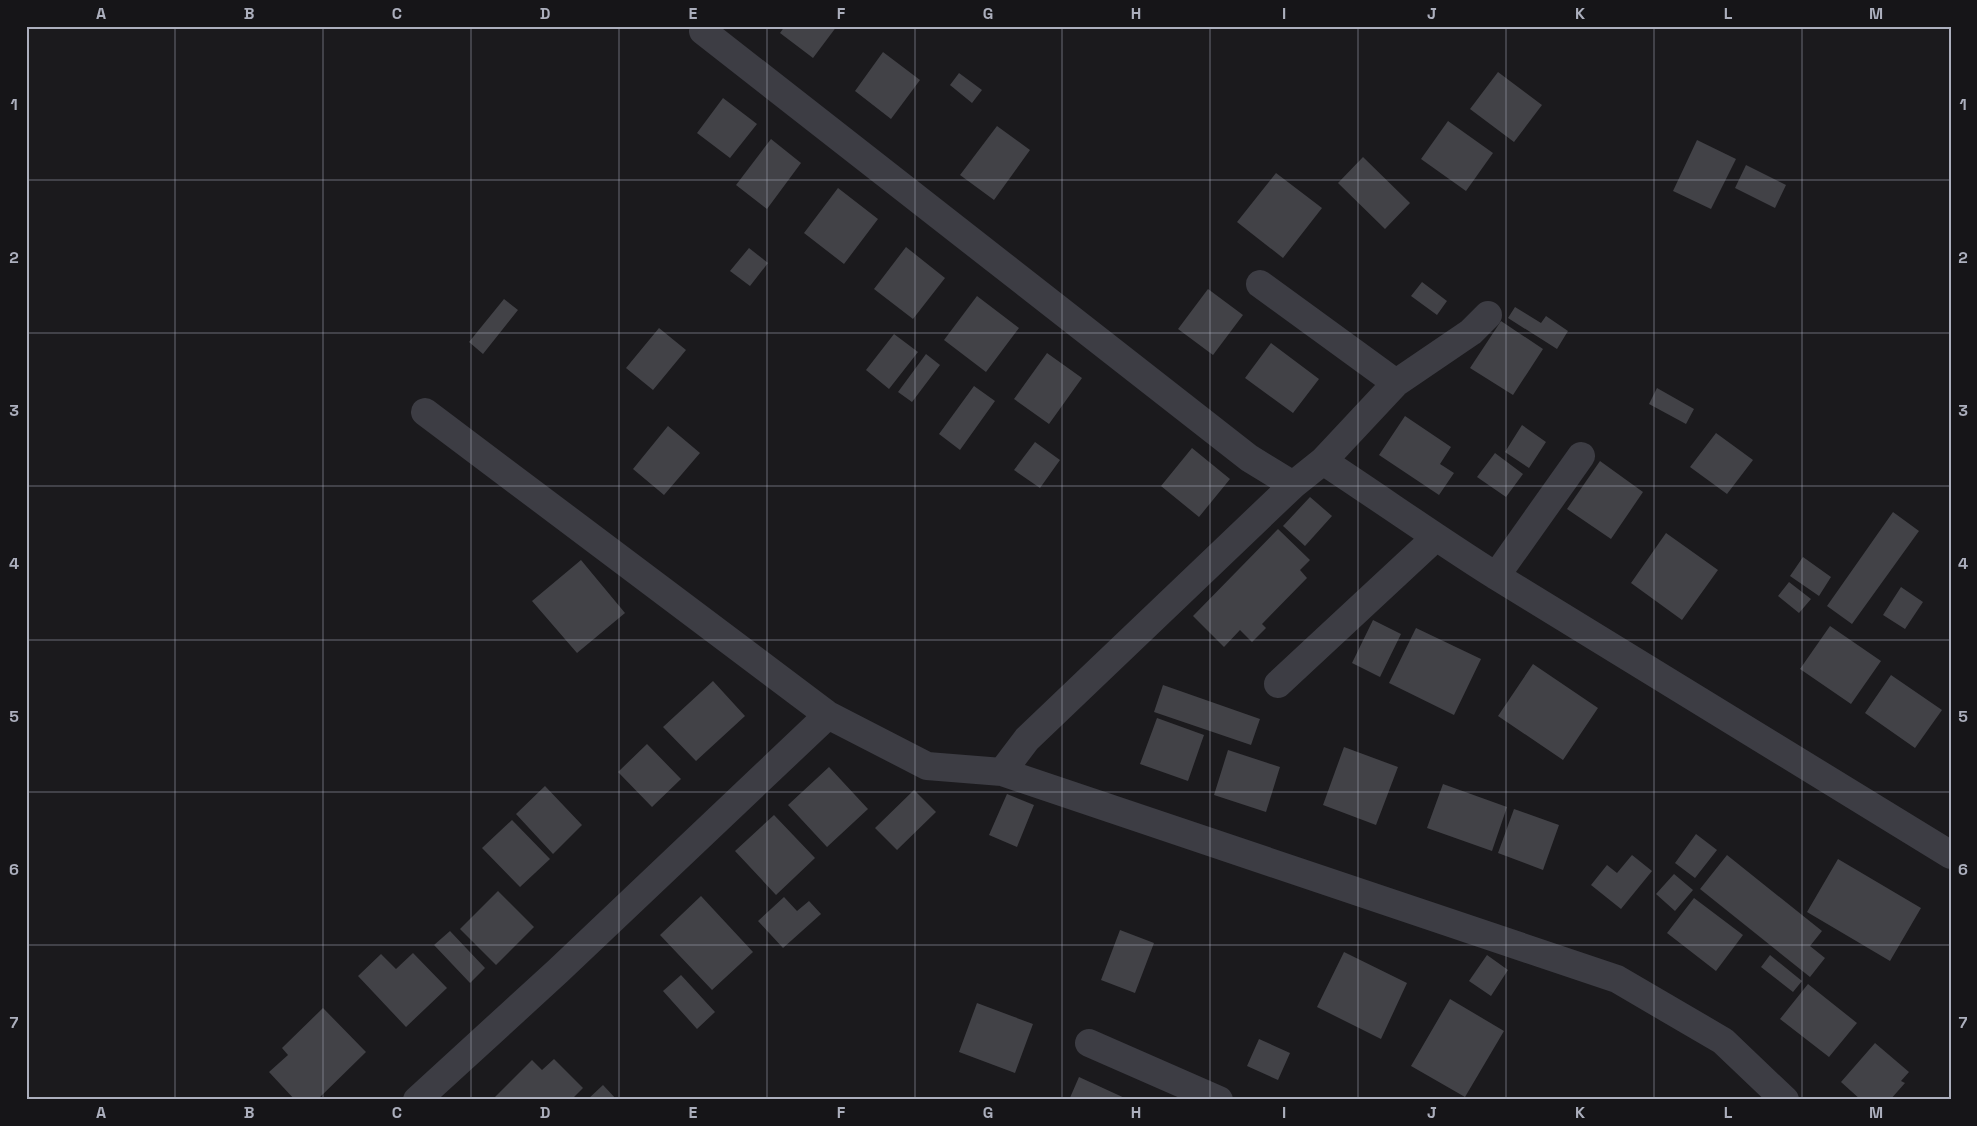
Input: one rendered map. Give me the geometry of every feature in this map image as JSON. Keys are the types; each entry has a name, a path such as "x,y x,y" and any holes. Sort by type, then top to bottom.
{"street":[{"path":"703,32 1249,458 1293,485"},
{"path":"1260,284 1396,383"},
{"path":"1002,772 1027,738 1293,485 1323,461 1396,383 1471,332 1488,315"},
{"path":"425,412 828,715 927,766 1002,772 1618,979 1722,1041 1786,1100"},
{"path":"1496,576 1581,456"},
{"path":"1323,461 1384,501 1435,538 1951,855"},
{"path":"1278,684 1435,538"},
{"path":"416,1100 558,971 828,715"},
{"path":"1089,1043 1219,1100"}],"building":[{"path":"785,26 837,26 813,58 780,33"},
{"path":"883,52 920,80 891,119 855,91"},
{"path":"1498,72 1542,105 1514,142 1470,109"},
{"path":"959,73 982,90 972,103 950,85"},
{"path":"723,98 757,124 730,158 697,133"},
{"path":"1448,121 1493,153 1466,191 1421,159"},
{"path":"997,126 1030,150 994,200 960,175"},
{"path":"771,139 801,163 767,209 736,185"},
{"path":"1697,140 1736,159 1711,209 1673,191"},
{"path":"1363,157 1410,203 1385,229 1338,183"},
{"path":"1746,165 1786,185 1775,208 1735,188"},
{"path":"1276,173 1322,208 1283,258 1237,222"},
{"path":"838,188 878,219 844,264 804,233"},
{"path":"906,247 945,278 913,319 874,289"},
{"path":"749,248 768,263 750,286 730,271"},
{"path":"1422,282 1447,301 1437,315 1411,296"},
{"path":"1208,289 1243,315 1213,355 1178,329"},
{"path":"977,296 1019,328 986,372 944,340"},
{"path":"504,299 518,310 483,354 469,342"},
{"path":"1515,307 1541,323 1546,316 1568,331 1557,349 1508,318"},
{"path":"1501,321 1543,349 1513,395 1470,368"},
{"path":"659,328 686,350 653,390 626,368"},
{"path":"894,334 918,352 889,389 866,370"},
{"path":"1271,343 1319,379 1293,413 1245,378"},
{"path":"1047,353 1082,378 1049,424 1014,399"},
{"path":"926,354 940,365 912,402 898,392"},
{"path":"974,386 995,401 960,450 939,434"},
{"path":"1657,388 1694,409 1686,424 1649,404"},
{"path":"1405,416 1451,447 1440,464 1454,473 1439,495 1379,455"},
{"path":"1522,425 1546,442 1529,468 1505,452"},
{"path":"668,426 700,453 664,495 633,469"},
{"path":"1716,433 1753,460 1727,494 1690,467"},
{"path":"1035,442 1060,460 1040,488 1014,470"},
{"path":"1192,448 1230,479 1199,517 1161,486"},
{"path":"1495,453 1523,474 1506,497 1477,477"},
{"path":"1600,461 1643,492 1611,539 1567,509"},
{"path":"1310,497 1332,516 1305,546 1283,526"},
{"path":"1893,512 1919,531 1852,624 1827,606"},
{"path":"1278,529 1310,560 1300,570 1307,578 1262,624 1266,628 1252,642 1240,630 1224,647 1193,616"},
{"path":"1666,533 1718,570 1682,620 1631,583"},
{"path":"1803,557 1831,577 1819,596 1790,576"},
{"path":"581,560 625,613 577,653 532,601"},
{"path":"1789,582 1811,599 1799,613 1778,596"},
{"path":"1901,587 1923,602 1905,629 1883,615"},
{"path":"1373,620 1401,634 1380,677 1352,663"},
{"path":"1830,626 1881,661 1851,704 1800,669"},
{"path":"1416,628 1481,659 1454,715 1389,683"},
{"path":"1533,664 1598,708 1563,760 1498,716"},
{"path":"1891,675 1942,710 1915,748 1865,713"},
{"path":"713,681 745,716 696,761 663,727"},
{"path":"1163,685 1260,719 1251,745 1154,712"},
{"path":"1157,718 1204,735 1188,781 1140,764"},
{"path":"647,744 681,779 652,807 618,772"},
{"path":"1344,747 1398,767 1376,825 1323,805"},
{"path":"1228,750 1280,767 1266,812 1214,795"},
{"path":"829,767 868,809 827,847 788,805"},
{"path":"1443,784 1507,807 1492,851 1427,828"},
{"path":"545,786 582,825 553,854 516,814"},
{"path":"914,790 936,812 897,850 875,828"},
{"path":"1007,794 1034,805 1017,847 989,835"},
{"path":"1514,809 1559,825 1543,870 1498,853"},
{"path":"774,815 815,858 776,895 735,851"},
{"path":"512,820 550,859 520,887 482,848"},
{"path":"1696,834 1717,850 1695,878 1675,863"},
{"path":"1632,855 1652,871 1621,909 1591,885 1607,865 1617,873"},
{"path":"1727,855 1822,931 1810,946 1825,958 1810,977 1700,889"},
{"path":"1838,859 1921,908 1890,961 1807,912"},
{"path":"1674,874 1693,890 1675,911 1656,894"},
{"path":"498,891 534,927 496,965 460,929"},
{"path":"701,896 753,952 712,990 660,935"},
{"path":"784,897 797,911 809,901 821,914 783,948 758,921"},
{"path":"1694,898 1743,935 1716,971 1667,933"},
{"path":"1120,930 1154,943 1135,993 1101,980"},
{"path":"450,931 485,968 470,983 434,945"},
{"path":"1344,952 1407,983 1381,1039 1317,1007"},
{"path":"413,953 447,988 406,1027 358,976 381,954 396,969"},
{"path":"1487,955 1508,970 1491,996 1469,981"},
{"path":"1770,955 1802,981 1793,992 1761,967"},
{"path":"681,975 715,1012 697,1029 663,991"},
{"path":"1808,984 1857,1023 1829,1057 1780,1019"},
{"path":"1450,999 1504,1031 1465,1097 1411,1066"},
{"path":"977,1003 1033,1024 1015,1073 959,1052"},
{"path":"323,1008 366,1052 317,1100 295,1100 269,1072 288,1055 282,1048"},
{"path":"1259,1039 1290,1053 1278,1080 1247,1066"},
{"path":"1875,1043 1909,1072 1901,1081 1905,1083 1890,1100 1861,1100 1841,1082"},
{"path":"554,1059 583,1088 571,1100 492,1100 532,1060 542,1070"},
{"path":"1079,1077 1129,1100 1069,1100"},
{"path":"603,1085 617,1100 587,1100"}]}
